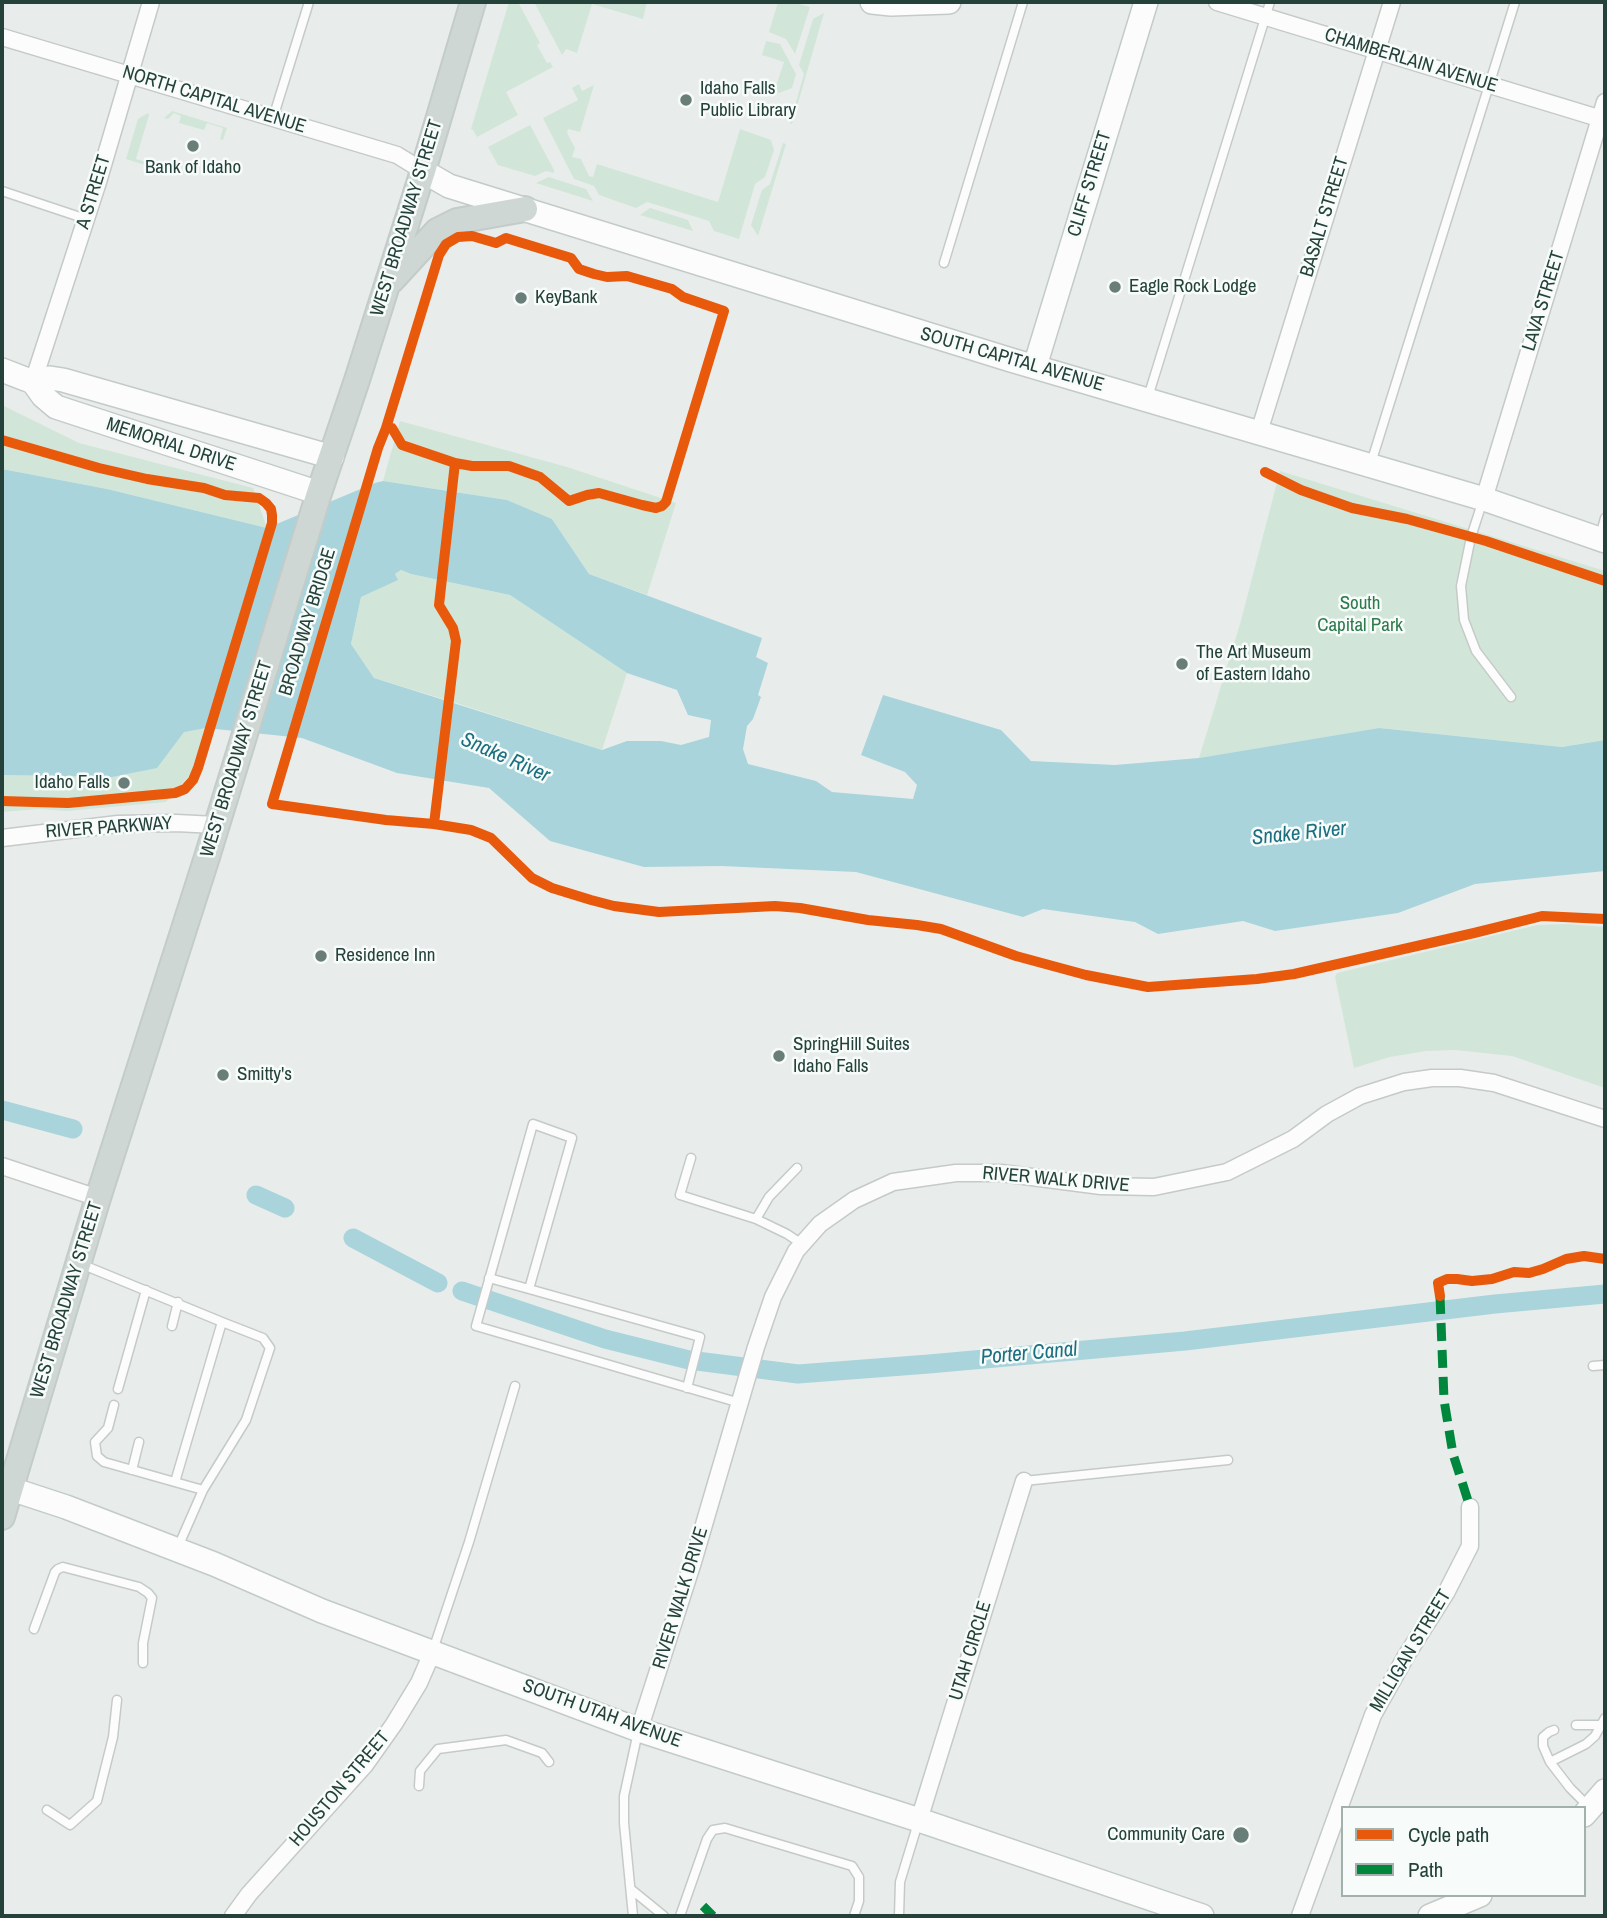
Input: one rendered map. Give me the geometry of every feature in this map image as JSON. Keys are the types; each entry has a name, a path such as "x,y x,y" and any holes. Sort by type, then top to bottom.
{"main road":[{"name":"WEST BROADWAY STREET","path":"2,1517 6,1487 387,286 473,2"},
{"path":"882,3 949,2"},
{"name":"CLIFF STREET","path":"1035,366 1146,2"},
{"name":"SOUTH CAPITAL AVENUE","path":"423,170 449,186 1147,400 1603,533"},
{"path":"387,286 437,232 445,227 457,221 525,209"},
{"name":"MEMORIAL DRIVE","path":"2,370 33,382 43,396 56,407 317,501"},
{"name":"MEMORIAL DRIVE","path":"33,382 51,378 63,380 332,457"},
{"name":"SOUTH UTAH AVENUE","path":"6,1487 66,1507 214,1564 322,1611 639,1730 1202,1916"},
{"path":"1588,1812 1605,1791"},
{"path":"1430,1916 1475,1897"}],"street":[{"name":"A STREET","path":"33,382 86,219 151,2"},
{"name":"CHAMBERLAIN AVENUE","path":"1217,2 1268,9 1377,50 1490,85 1604,113"},
{"name":"BASALT STREET","path":"1259,432 1392,2"},
{"name":"NORTH CAPITAL AVENUE","path":"2,37 397,155 423,170"},
{"name":"LAVA STREET","path":"1484,499 1604,113"},
{"name":"RIVER PARKWAY","path":"2,838 118,824 216,825"},
{"name":"RIVER WALK DRIVE","path":"639,1730 689,1575 755,1346 773,1297 796,1251 820,1224 854,1200 893,1182 956,1173 1001,1172 1101,1186 1154,1187 1227,1172 1293,1139 1327,1114 1360,1096 1404,1082 1432,1078 1460,1078 1494,1083 1605,1119"},
{"path":"2,1166 98,1198"},
{"name":"UTAH CIRCLE","path":"919,1821 1024,1481"},
{"name":"MILLIGAN STREET","path":"1300,1916 1373,1715 1446,1593 1470,1546 1470,1507"},
{"name":"HOUSTON STREET","path":"233,1916 248,1894 365,1765 419,1684 432,1653"}],"lane":[{"path":"273,118 309,2"},
{"path":"944,263 1023,2"},
{"path":"1371,466 1515,2"},
{"path":"1147,400 1268,9"},
{"path":"2,191 86,219"},
{"path":"1484,499 1471,537 1461,586 1464,620 1476,652 1511,697"},
{"path":"529,1289 572,1138 533,1124 476,1325 687,1388 742,1397"},
{"path":"691,1158 680,1195 756,1219 788,1234 802,1244"},
{"path":"756,1219 769,1197 797,1168"},
{"path":"78,1263 263,1338 270,1349 246,1420 203,1490 177,1550"},
{"path":"489,1278 700,1337 687,1388"},
{"path":"118,1389 146,1290"},
{"path":"172,1326 178,1303"},
{"path":"174,1482 222,1322"},
{"path":"1593,1366 1605,1365"},
{"path":"432,1653 469,1542 515,1386"},
{"path":"114,1405 108,1428 95,1442 97,1456 104,1462 203,1490"},
{"path":"132,1470 139,1442"},
{"path":"1024,1481 1228,1460"},
{"path":"34,1629 55,1572 63,1567 139,1587 152,1598 143,1643 143,1663"},
{"path":"47,1810 70,1825 97,1801 113,1737 117,1700"},
{"path":"1576,1725 1603,1721"},
{"path":"1550,1762 1586,1744 1595,1736 1603,1721"},
{"path":"633,1916 624,1796 639,1730"},
{"path":"1554,1730 1543,1737 1543,1746 1550,1762 1584,1806"},
{"path":"419,1786 420,1771 438,1749 506,1740 542,1753 549,1762"},
{"path":"899,1916 900,1882 919,1821"},
{"path":"680,1916 707,1839 713,1830 725,1828 852,1866 859,1877 859,1901 854,1916"},
{"path":"632,1890 664,1916"}],"green space":[{"path":"509,2 518,2 540,43 537,45 547,63 550,62 553,67 506,92 518,115 477,137 471,129"},
{"path":"534,2 647,2 643,19 592,4 577,53 566,49 562,55"},
{"path":"778,2 792,2 810,7 795,54 786,39 769,32"},
{"path":"824,13 792,124 790,123 804,74 799,65 813,19"},
{"path":"766,41 780,44 796,74 792,88 774,92 784,62 762,55"},
{"path":"579,84 582,91 594,85 580,132 568,129 567,133 575,148 572,157 581,159 589,176 593,177 597,164 718,202 740,129 771,140 774,150 765,177 755,184 739,239 714,231 709,221 647,202 636,208 599,195 594,186 574,179 543,118 578,100 572,88"},
{"path":"172,111 227,128 223,140 220,139 223,128 207,123 204,130 179,123 181,116 174,113 168,119 164,118"},
{"path":"148,113 136,159 184,173 179,176 126,159 138,119"},
{"path":"530,125 554,173 546,171 535,176 498,165 488,147"},
{"path":"783,143 786,144 758,236 751,225 762,190 770,184"},
{"path":"549,177 586,189 593,201 536,183"},
{"path":"650,208 688,220 693,231 640,215"},
{"path":"2,405 79,443 253,488 267,528 107,489 2,469"},
{"path":"400,421 567,467 676,503 647,595 589,574 552,519 507,500 383,481"},
{"name":"South Capital Park","path":"1280,471 1605,571 1605,740 1562,747 1379,728 1199,758 1240,624"},
{"path":"401,570 510,595 627,673 602,750 374,678 351,644 361,597 397,580 395,574"},
{"path":"206,728 191,774 166,802 67,811 39,809 2,812 2,775 112,777 184,731"},
{"path":"1537,925 1605,927 1605,1088 1512,1056 1455,1050 1426,1051 1390,1057 1354,1068 1335,977 1337,973"}],"water":[{"name":"Snake River","path":"2,469 107,489 267,528 383,481 507,500 552,519 589,574 762,638 756,657 768,663 758,695 761,697 753,719 747,726 743,749 748,764 816,781 832,792 913,799 917,785 905,772 861,755 883,695 1001,730 1031,761 1115,765 1199,758 1379,728 1562,747 1605,740 1605,871 1475,884 1398,913 1275,931 1243,921 1158,934 1135,922 1043,909 1023,917 856,872 721,866 644,867 550,841 489,788 397,773 302,738 206,728 184,732 157,768 112,777 2,775","holes":["401,570 510,595 627,673 677,690 688,715 711,720 709,737 681,745 661,741 627,741 602,750 374,678 351,644 361,597 398,580 395,574"]}],"waterway":[{"name":"Porter Canal","path":"2,1110 73,1129"},
{"name":"Porter Canal","path":"256,1195 285,1208"},
{"name":"Porter Canal","path":"353,1238 438,1283"},
{"name":"Porter Canal","path":"462,1291 605,1339 689,1360 798,1374 1185,1341 1495,1304 1605,1294"}],"marked path":[{"path":"1440,1296 1444,1400 1453,1454 1470,1507"},
{"path":"703,1906 713,1916"}],"cycle path":[{"name":"BROADWAY BRIDGE","path":"386,428 439,255 446,244 458,237 472,236 496,243 506,238 571,258 579,269 607,277 627,276 672,289 683,297 724,311 666,502 662,506 656,508 599,493 569,501 540,477 509,466 455,463 402,445 392,428 386,428 272,804 471,830 491,838 532,878 552,888 614,906 659,912 775,906 917,925 941,929 1016,956 1086,975 1148,987 1294,974 1542,916 1605,919"},
{"path":"2,440 147,479 204,488 225,495 259,498 271,509 272,515 272,523 198,768 185,789 175,793 68,803 2,801"},
{"path":"434,824 456,641 453,628 439,605 455,463"},
{"path":"1265,472 1301,490 1352,508 1407,519 1486,541 1605,581"},
{"path":"1440,1296 1438,1283 1447,1279 1492,1279 1514,1272 1529,1273 1566,1259 1584,1256 1605,1259"}],"place":[{"name":"Idaho Falls Public Library","path":"686,100"},
{"name":"Bank of Idaho","path":"193,146"},
{"name":"Eagle Rock Lodge","path":"1115,287"},
{"name":"KeyBank","path":"521,298"},
{"name":"The Art Museum of Eastern Idaho","path":"1182,664"},
{"name":"Idaho Falls","path":"124,783"},
{"name":"Residence Inn","path":"321,956"},
{"name":"SpringHill Suites Idaho Falls","path":"779,1056"},
{"name":"Smitty's","path":"223,1075"},
{"name":"Community Care","path":"1241,1835"}]}
